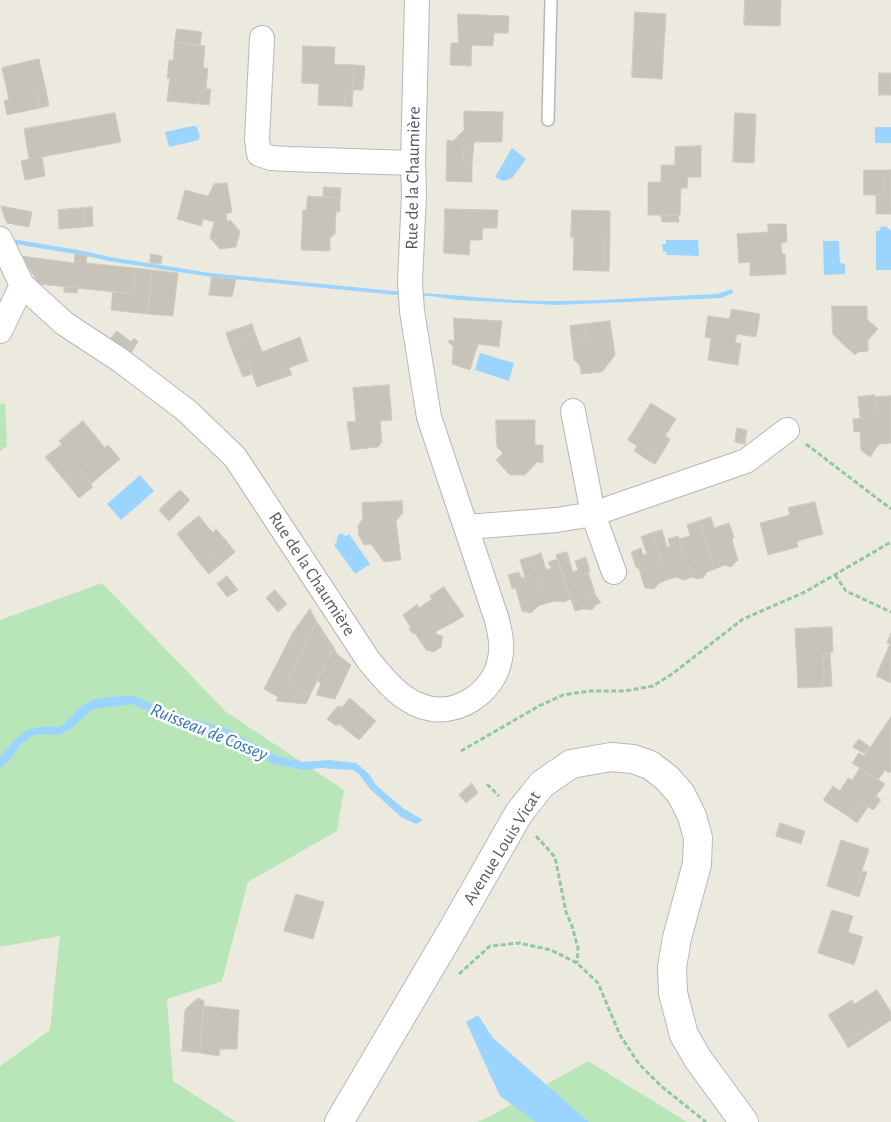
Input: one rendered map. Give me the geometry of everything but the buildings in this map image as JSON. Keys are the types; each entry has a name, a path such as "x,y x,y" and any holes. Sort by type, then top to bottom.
{"main road":[{"name":"Avenue Louis Vicat","path":"339,1122 519,813 542,784 571,764 611,757 633,759 650,765 667,778 681,794 692,816 698,838 697,864 677,938 672,967 673,993 684,1036 698,1059 744,1122"}],"street":[{"name":"Rue de la Chaumière","path":"22,285 65,324 120,360 187,410 235,457 368,661 405,699 422,707 438,709 458,706 473,700 485,690 495,675 500,658 501,640 497,620 467,527 429,417 412,311 410,282 414,194 417,0"},
{"path":"262,38 257,139 259,154 271,158 289,159 413,162"},
{"path":"0,239 22,285 0,332"},
{"path":"573,411 593,514 614,572"},
{"path":"467,527 557,520 593,514 746,460 787,430"}],"lane":[{"path":"548,120 551,0"}],"path":[{"path":"787,430 891,509"},
{"path":"461,751 538,706 563,696 589,691 625,692 653,686 672,674 743,619 805,592 891,542"},
{"path":"835,575 846,591 891,612"},
{"path":"487,784 503,800"},
{"path":"536,831 537,838 554,857 566,912 578,948 577,963"},
{"path":"455,979 460,972 490,946 519,943 551,950 577,963 598,983 620,1035 638,1064 661,1086 706,1122"}],"green space":[{"path":"5,403 7,446 0,451 0,404"},
{"path":"102,583 226,712 344,790 337,831 248,882 222,981 167,999 173,1081 236,1122 0,1122 0,1066 50,1030 60,936 0,947 0,620"},
{"path":"588,1061 687,1122 477,1122 489,1117"}],"water":[{"path":"196,126 198,129 199,140 169,147 165,132"},
{"path":"875,127 891,127 891,143 875,143"},
{"path":"512,148 526,159 512,178 503,181 495,177"},
{"path":"886,226 891,231 891,270 876,270 876,231"},
{"path":"12,239 210,273 404,292 553,301 717,294 732,289 733,293 721,298 556,305 458,300 212,277 15,244"},
{"path":"666,240 698,240 699,256 667,255 663,251 662,244 666,244"},
{"path":"823,241 839,241 840,263 845,264 845,274 824,275"},
{"path":"480,353 514,363 509,381 475,370"},
{"path":"140,475 154,491 121,520 107,504"},
{"path":"339,534 346,536 349,534 370,564 355,574 334,545"},
{"path":"134,696 146,702 143,705 155,710 158,706 230,730 277,756 303,762 329,760 356,763 369,774 376,785 404,809 423,820 416,824 401,817 370,789 359,774 353,770 320,768 304,770 273,764 244,746 216,733 181,725 133,704 93,709 71,729 59,735 42,734 32,736 21,744 8,762 0,768 0,757 13,741 25,732 38,727 59,727 86,703 97,699"},
{"path":"478,1015 493,1038 589,1122 536,1122 500,1096 466,1022"}],"waterway":[{"name":"Ruisseau de Cossey","path":"135,701 164,713"}]}
